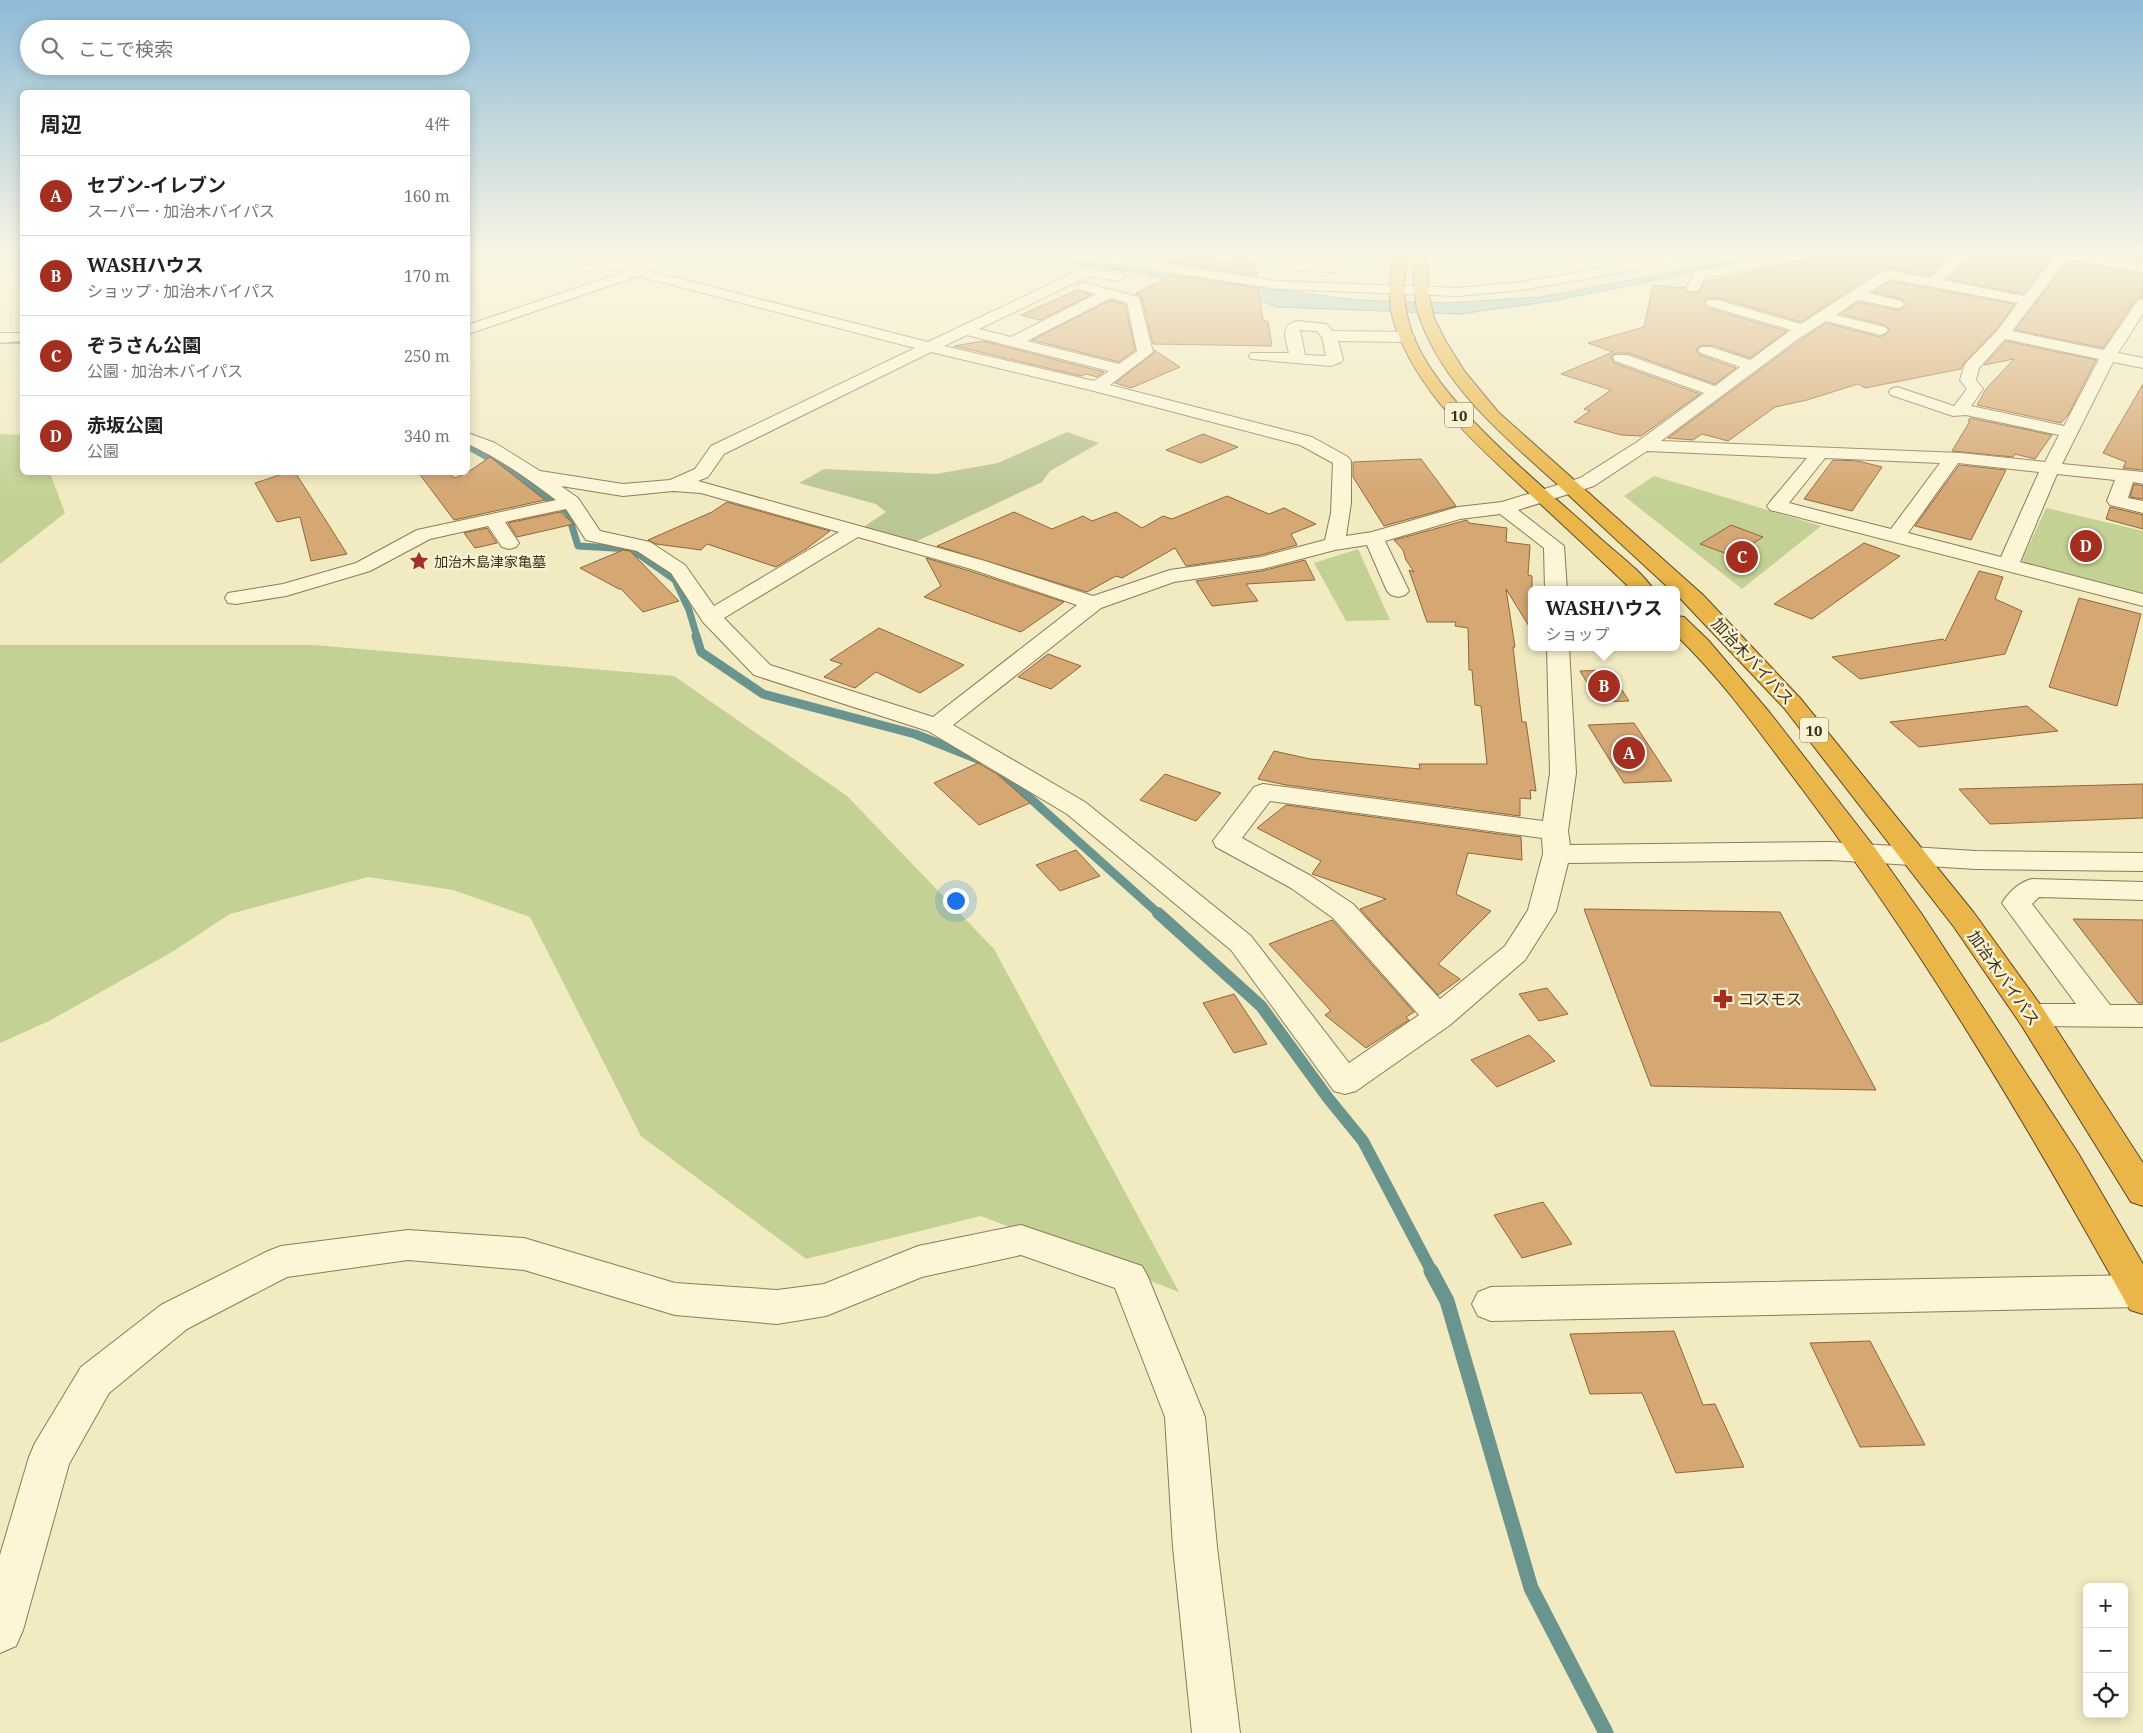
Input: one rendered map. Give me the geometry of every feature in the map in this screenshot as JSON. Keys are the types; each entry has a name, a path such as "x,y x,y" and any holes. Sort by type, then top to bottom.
{"highway":[{"name":"加治木バイパス","path":"1436,336 1458,374 1492,416 1680,586"},
{"name":"10","path":"1407,337 1434,384 1463,420 1640,586"},
{"name":"加治木バイパス","path":"1680,586 1792,703 1964,920 2031,1014 2143,1192"},
{"name":"加治木バイパス","path":"1680,626 1700,645 1761,718 1866,854 1918,930 2066,1163 2141,1294"}],"street":[{"path":"885,336 1097,387 1306,441 1342,462 1343,494 1334,544"},
{"path":"673,485 702,473 717,450 952,336"},
{"path":"988,336 1121,369"},
{"path":"1013,342 1025,336"},
{"path":"1097,387 1145,352 1142,336"},
{"path":"1293,336 1298,358"},
{"path":"1257,356 1334,361 1329,336 1407,337"},
{"path":"937,726 1093,603 1170,576 1262,563 1334,544 1374,538 1458,513 1504,508 1587,482 1643,446 1794,336"},
{"path":"1966,410 1962,407 1975,389 1968,380 1971,367 2000,336"},
{"path":"2011,336 2143,362"},
{"path":"2008,565 2050,470 2108,356 2121,336"},
{"path":"0,338 20,337"},
{"path":"1706,350 1752,366"},
{"path":"1621,358 1717,392"},
{"path":"1897,392 1954,411 1966,410 2070,432"},
{"path":"470,439 489,447 535,476 567,502 593,536 643,546 678,569 711,617 762,670 937,726 1076,808 1241,943 1345,1082 1439,1017 1515,953 1542,911 1556,842 1563,773 1558,651"},
{"path":"1643,446 1953,458 2134,478"},
{"path":"1821,452 1777,506 2143,600"},
{"path":"1896,536 1953,458"},
{"path":"535,476 623,490 673,485 702,487 978,564 1093,603"},
{"path":"2134,478 2117,501 2143,507"},
{"path":"236,598 286,590 363,567 424,534 567,502"},
{"path":"1504,508 1554,546 1556,586"},
{"path":"493,518 509,543"},
{"path":"711,617 856,530"},
{"path":"1374,538 1398,591"},
{"path":"1439,1017 1343,911 1301,882 1226,840 1263,792 1556,842 1830,851 1985,860 2143,862"},
{"path":"2101,1016 2016,903 2032,888 2143,891"},
{"path":"2031,1014 2143,1016"},
{"path":"0,1630 50,1457 95,1380 174,1317 281,1262 408,1244 524,1254 675,1299 777,1307 826,1300 918,1262 1020,1240 1129,1277 1185,1416 1194,1547 1216,1733"},
{"path":"1491,1304 2141,1294"}],"green space":[{"path":"1067,432 1099,443 1050,471 1042,482 915,542 862,528 886,512 876,504 799,483 824,469 936,474 998,463"},
{"path":"0,434 20,435 20,475 51,475 65,513 0,564"},
{"path":"1654,476 1821,526 1742,589 1624,496"},
{"path":"2046,508 2143,531 2143,596 2029,566 2022,560"},
{"path":"1358,549 1390,620 1346,621 1314,563"},
{"path":"0,645 314,645 674,676 847,796 994,949 1179,1292 981,1216 806,1259 641,1136 530,917 453,890 368,877 230,914 172,952 49,1021 0,1043"}],"building":[{"path":"1040,336 1132,336 1135,350 1119,362 1032,340"},
{"path":"1151,336 1270,336 1272,346 1153,344"},
{"path":"1613,336 1780,336 1750,358 1712,345 1700,346 1696,350 1700,355 1736,368 1715,384 1628,353 1615,353 1611,357 1614,363 1700,394 1641,436 1621,435 1574,422 1590,411 1584,409 1611,390 1561,374 1613,352 1588,343"},
{"path":"1807,336 1990,336 1964,363 1961,369 1865,388 1858,384 1807,400 1775,407 1728,441 1702,434 1693,440 1668,438"},
{"path":"2044,336 2111,336 2103,348"},
{"path":"983,341 1104,372 1097,377 1086,374 1081,376 954,346"},
{"path":"2006,341 2096,360 2068,415 2061,423 1977,405 1986,389 2014,359 1984,365"},
{"path":"1154,350 1180,367 1131,388 1115,383 1154,353"},
{"path":"2143,384 2143,470 2123,468 2126,462 2103,453"},
{"path":"1970,418 2052,435 2035,459 2015,454 2013,457 1952,451"},
{"path":"1203,434 1238,447 1201,463 1166,450"},
{"path":"490,457 545,500 454,520 420,475 452,475 455,478 462,475 470,475 470,471"},
{"path":"1421,459 1456,506 1384,526 1353,477 1353,462"},
{"path":"1833,460 1858,461 1882,467 1852,511 1804,499"},
{"path":"1959,465 2006,470 1971,540 1915,526"},
{"path":"280,475 297,475 347,554 311,561 300,517 277,522 255,483"},
{"path":"2134,484 2143,486 2143,499 2130,497"},
{"path":"1227,496 1269,514 1284,508 1316,524 1291,534 1297,545 1261,555 1186,566 1175,548 1122,578 1116,576 1087,592 937,546 1014,512 1052,529 1083,516 1092,521 1116,512 1142,528 1163,516 1172,519"},
{"path":"727,502 830,531 806,549 776,567 707,544 701,550 656,544 648,540 712,512"},
{"path":"2110,507 2143,515 2143,529 2106,519"},
{"path":"560,512 574,524 517,537 508,523"},
{"path":"1467,520 1469,523 1507,528 1506,542 1530,545 1528,575 1532,576 1532,586 1528,586 1528,625 1506,589 1515,647 1513,647 1522,722 1526,722 1536,791 1530,790 1531,799 1520,798 1520,816 1286,785 1258,779 1274,751 1310,759 1420,769 1419,764 1487,764 1481,706 1475,705 1472,670 1469,670 1468,628 1455,626 1456,622 1427,622 1409,570 1414,572 1406,560 1403,550 1394,540"},
{"path":"1731,525 1763,537 1733,556 1700,544"},
{"path":"487,528 497,543 475,548 464,533"},
{"path":"1864,543 1900,556 1812,619 1774,604"},
{"path":"623,550 630,551 679,601 643,612 621,589 580,568"},
{"path":"926,558 1064,602 1021,632 924,597 941,586"},
{"path":"1305,560 1315,580 1246,584 1258,601 1212,606 1196,581 1262,571"},
{"path":"1979,571 2003,577 1995,599 2022,611 2005,654 1860,679 1832,657 1943,639 1945,641"},
{"path":"2079,598 2141,614 2117,706 2049,687"},
{"path":"879,628 964,665 920,693 876,672 855,688 824,677 842,664 830,660"},
{"path":"1048,654 1081,666 1051,689 1018,677"},
{"path":"1609,670 1629,701 1599,702 1580,671"},
{"path":"2027,706 2058,731 1919,747 1890,722"},
{"path":"1634,723 1672,781 1624,783 1588,725"},
{"path":"978,763 997,774 1030,803 979,825 934,783"},
{"path":"1165,774 1221,793 1196,821 1140,800"},
{"path":"2143,784 2143,818 1990,824 1959,789"},
{"path":"1286,805 1521,837 1522,860 1468,853 1456,894 1491,911 1438,964 1460,979 1438,995 1360,909 1386,899 1312,874 1321,861 1257,828"},
{"path":"1076,850 1100,876 1060,891 1036,865"},
{"name":"コスモス","path":"1584,909 1780,912 1876,1090 1651,1086"},
{"path":"2073,919 2143,920 2143,1003 2138,1003"},
{"path":"1332,920 1414,1012 1406,1017 1409,1020 1366,1048 1325,1015 1331,1011 1269,944"},
{"path":"1547,988 1568,1014 1539,1021 1519,994"},
{"path":"1234,994 1267,1044 1234,1053 1203,1003"},
{"path":"1529,1035 1555,1061 1497,1087 1471,1060"},
{"path":"1543,1202 1572,1244 1522,1258 1494,1215"},
{"path":"1674,1331 1703,1405 1715,1404 1744,1467 1676,1473 1642,1393 1590,1394 1570,1334"},
{"path":"1870,1341 1925,1445 1860,1447 1810,1343"}],"waterway":[{"path":"0,341 20,341"},
{"path":"470,447 513,472 568,513 578,546 631,549 675,580 689,610 697,637"},
{"path":"696,636 701,652 763,694 915,734 980,760"},
{"path":"1001,772 1159,914"},
{"path":"1158,913 1261,1006 1328,1098 1363,1141 1432,1272"},
{"path":"1431,1271 1447,1301 1531,1588 1606,1733"}],"place":[{"name":"赤坂公園","path":"2086,546"},
{"name":"ぞうさん公園","path":"1742,557"},
{"name":"加治木島津家亀墓","path":"419,561"},
{"name":"WASHハウス","path":"1604,686"},
{"name":"セブン-イレブン","path":"1629,753"},
{"name":"コスモス","path":"1723,999"}]}
